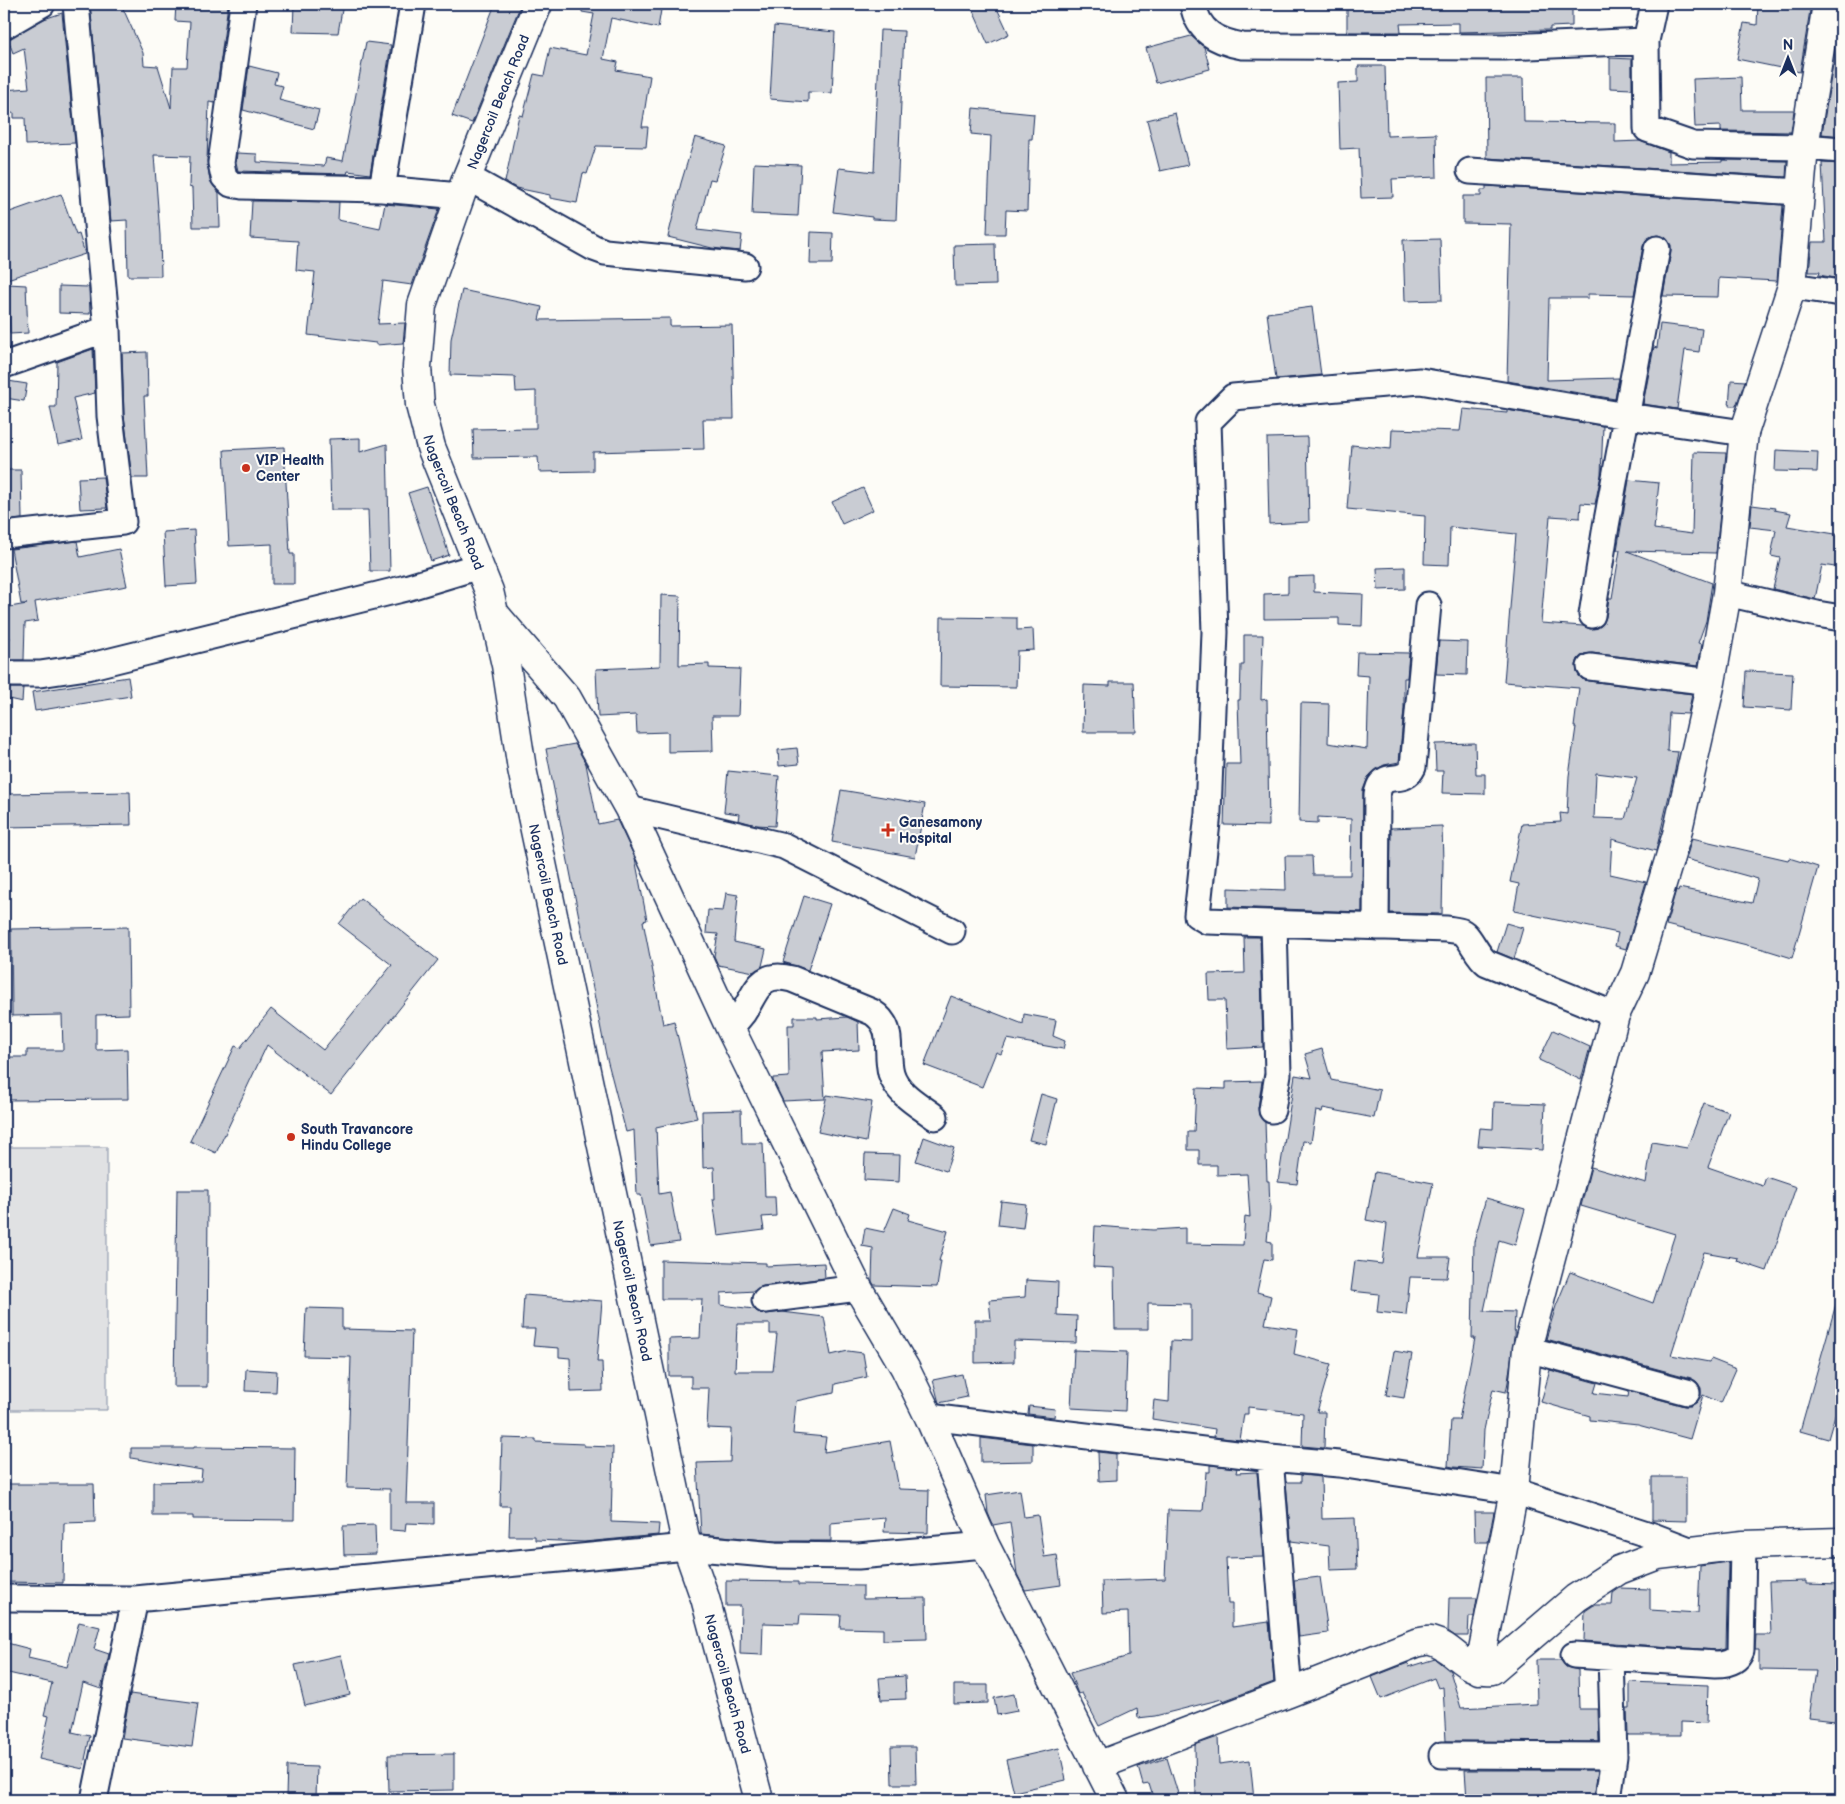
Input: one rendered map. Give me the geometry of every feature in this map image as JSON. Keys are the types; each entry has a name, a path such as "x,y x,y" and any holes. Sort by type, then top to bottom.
{"street":[{"path":"4,26 42,4"},
{"path":"4,535 123,522 110,416 107,330 76,4"},
{"path":"243,4 222,153 224,176 230,184 242,186 382,189 464,186 605,252 745,266"},
{"path":"382,189 413,4"},
{"name":"Nagercoil Beach Road","path":"538,4 464,186 422,305 417,367 420,405 431,447 489,591 495,614 507,671 524,779 687,1548 705,1598 759,1800"},
{"path":"1193,4 1195,17 1207,32 1224,42 1242,46 1505,47 1646,41"},
{"path":"1654,4 1646,41 1647,128 1693,145 1804,147 1841,150"},
{"path":"1479,1670 1514,1491 1527,1350 1615,1015 1635,973 1677,834 1711,682 1726,593 1744,433 1792,286 1804,147 1830,21"},
{"path":"1470,171 1799,192"},
{"path":"1592,615 1606,526 1657,249"},
{"path":"1792,286 1841,293"},
{"path":"4,365 107,330"},
{"path":"1615,1015 1487,963 1480,958 1465,933 1461,931 1376,926 1207,921 1197,915 1208,814 1215,632 1208,422 1233,397 1420,382 1744,433"},
{"path":"4,674 40,674 96,665 406,588 479,566"},
{"path":"1726,593 1841,618"},
{"path":"1376,926 1377,794 1381,783 1405,777 1413,767 1428,605"},
{"path":"495,614 567,698 630,809 730,1028 858,1288 905,1368 929,1417 985,1545 1116,1800"},
{"path":"1590,667 1711,682"},
{"path":"630,809 784,846 952,931"},
{"path":"1272,1110 1278,1074 1274,924"},
{"path":"730,1028 742,1013 758,985 768,978 778,976 792,979 872,1012 885,1023 891,1073 896,1082 908,1099 935,1116"},
{"path":"764,1300 858,1288"},
{"path":"1527,1350 1687,1392"},
{"path":"929,1417 1270,1458 1340,1464 1514,1491 1653,1536 1692,1551"},
{"path":"1270,1458 1289,1693"},
{"path":"1097,1766 1416,1643 1430,1640 1442,1645 1479,1670 1492,1670 1576,1598 1619,1570 1658,1556 1743,1545 1841,1542"},
{"path":"4,1598 134,1599 687,1548 775,1555 858,1556 985,1545"},
{"path":"1574,1655 1716,1664 1724,1664 1739,1656 1741,1651 1743,1545"},
{"path":"94,1800 134,1599"},
{"path":"1608,1800 1614,1756 1611,1657"},
{"path":"1442,1755 1614,1756"}],"shaded area":[{"path":"4,1147 107,1147 107,1410 4,1410"}],"building":[{"path":"90,4 121,4 143,53 144,65 158,66 171,108 173,67 187,67 190,22 175,21 176,4 228,4 215,103 209,102 207,161 210,181 219,193 220,227 193,227 192,188 189,187 190,156 154,155 161,276 128,276 127,220 111,221"},
{"path":"294,4 343,4 338,33 293,32"},
{"path":"495,4 521,4 472,123 452,116"},
{"path":"582,4 662,4 658,28 611,18 603,59 618,62 616,70 650,76 642,127 648,127 646,147 596,146 587,174 583,173 577,203 550,198 550,195 516,188 505,182 519,115 523,116 534,74 544,76 550,48 586,55 594,14 582,12"},
{"path":"970,4 995,4 1009,34 988,44"},
{"path":"1347,4 1572,4 1572,26 1550,27 1550,30 1459,32 1459,23 1400,24 1401,32 1347,32"},
{"path":"1758,4 1811,4 1800,72 1737,59 1744,23 1757,25"},
{"path":"62,13 75,143 26,145 25,118 14,118 14,113 4,114 4,90 29,88 24,48 13,53 8,39 44,19"},
{"path":"774,26 835,32 832,93 808,92 808,102 770,99"},
{"path":"880,30 904,31 896,220 872,219 872,217 833,212 839,168 874,172"},
{"path":"1191,36 1204,47 1210,69 1156,83 1146,48"},
{"path":"366,42 391,45 370,174 348,171 347,174 238,171 237,153 257,154 257,162 324,166 326,158 343,161"},
{"path":"1836,45 1841,46 1841,136 1822,134"},
{"path":"1610,58 1632,59 1632,89 1610,88"},
{"path":"249,66 277,73 274,84 283,86 279,100 319,110 314,129 243,110"},
{"path":"1358,66 1385,66 1387,136 1436,134 1437,177 1392,179 1393,197 1361,198 1359,148 1340,149 1338,83 1358,82"},
{"path":"1741,77 1742,110 1794,110 1791,132 1721,131 1721,126 1695,127 1693,79"},
{"path":"1486,78 1523,78 1524,122 1615,123 1615,142 1640,141 1669,152 1669,163 1722,162 1722,160 1787,161 1786,177 1487,158"},
{"path":"973,108 1034,114 1032,139 1029,139 1027,211 1006,210 1005,234 987,234 991,136 971,134"},
{"path":"1175,113 1188,165 1160,171 1147,120"},
{"path":"695,137 726,146 715,180 710,179 697,230 742,235 740,251 712,248 668,237 681,183"},
{"path":"754,163 801,165 798,216 752,214"},
{"path":"1822,163 1841,164 1841,279 1819,275 1820,272 1809,272 1812,242 1826,242"},
{"path":"1486,186 1783,205 1777,281 1719,278 1718,297 1663,296 1671,245 1666,238 1659,235 1652,236 1646,240 1643,246 1634,295 1588,294 1588,298 1549,298 1547,380 1619,378 1615,399 1507,381 1511,224 1463,223 1463,196 1481,196 1481,190 1486,190"},
{"path":"61,194 76,235 79,234 85,254 4,280 4,214"},
{"path":"252,201 339,202 338,220 380,229 385,204 439,209 412,285 383,281 378,324 405,323 403,343 376,345 376,343 308,335 315,272 296,270 298,241 250,238"},
{"path":"811,232 833,233 832,264 810,264"},
{"path":"1440,239 1442,300 1405,301 1403,240"},
{"path":"995,244 996,285 955,286 954,245"},
{"path":"8,284 26,285 28,333 10,334"},
{"path":"59,286 89,287 90,314 59,313"},
{"path":"462,290 542,307 539,320 670,318 670,326 732,325 734,419 703,419 704,449 593,452 593,471 539,472 538,457 474,458 473,429 536,428 536,391 516,392 515,377 450,375 451,339"},
{"path":"1312,307 1321,375 1276,379 1267,313"},
{"path":"1660,324 1702,329 1699,352 1685,350 1677,409 1643,404 1654,347 1657,348"},
{"path":"93,349 95,393 73,398 82,440 58,445 50,407 56,407 57,362"},
{"path":"147,352 148,396 144,396 148,478 132,478 124,415 122,353"},
{"path":"1731,380 1745,381 1736,406 1729,406"},
{"path":"8,381 27,384 24,401 5,398"},
{"path":"1463,409 1507,413 1507,410 1603,426 1601,475 1595,504 1581,503 1580,518 1550,516 1541,623 1583,626 1590,629 1598,628 1603,624 1609,598 1612,598 1620,550 1617,550 1629,480 1659,483 1654,529 1692,534 1694,452 1726,453 1716,553 1627,551 1712,583 1706,621 1698,643 1702,644 1698,666 1592,653 1584,654 1578,659 1576,665 1577,673 1582,679 1588,681 1692,694 1688,714 1669,713 1667,751 1678,752 1656,851 1612,839 1610,874 1646,882 1626,949 1615,946 1618,933 1514,911 1519,884 1510,882 1522,824 1561,822 1560,813 1567,814 1569,776 1579,688 1504,682 1516,534 1450,527 1449,565 1424,564 1425,516 1347,509 1352,445 1391,449 1392,429 1460,431","holes":["1596,773 1637,778 1625,819 1594,818"]},
{"path":"1307,437 1309,522 1269,524 1267,438"},
{"path":"360,438 360,452 387,444 390,571 370,571 368,510 331,510 329,439"},
{"path":"284,447 290,554 294,554 294,584 272,584 272,544 229,546 224,450"},
{"path":"1776,450 1818,452 1817,472 1775,471"},
{"path":"4,470 21,470 22,519 4,521"},
{"path":"103,477 107,508 80,509 78,478"},
{"path":"427,487 449,555 431,561 408,493"},
{"path":"863,488 873,510 842,524 832,502"},
{"path":"1752,505 1775,508 1774,510 1791,513 1787,526 1841,535 1841,568 1822,565 1815,599 1773,589 1780,558 1771,556 1776,530 1750,527"},
{"path":"194,530 197,584 166,586 163,532"},
{"path":"77,541 80,557 119,549 127,586 35,602 38,621 25,623 24,660 4,660 4,639 10,639 4,608 27,604 21,604 11,549"},
{"path":"1405,567 1405,589 1378,590 1377,568"},
{"path":"1314,576 1314,592 1363,594 1362,626 1339,625 1339,618 1264,619 1264,594 1288,593 1288,577"},
{"path":"661,595 680,596 679,665 709,664 709,668 740,669 738,716 712,716 713,751 668,752 668,732 637,733 636,715 598,717 596,669 660,666"},
{"path":"941,617 1017,618 1017,630 1033,629 1034,650 1017,651 1016,687 940,686"},
{"path":"1244,635 1263,635 1261,700 1267,699 1269,826 1224,825 1226,764 1240,764 1238,700 1240,700 1241,665 1244,665"},
{"path":"1439,641 1468,642 1467,675 1436,674"},
{"path":"1357,652 1409,653 1407,678 1404,678 1404,709 1399,762 1384,765 1377,769 1368,777 1363,790 1362,912 1228,907 1228,888 1286,890 1285,856 1312,856 1313,875 1350,875 1351,819 1318,817 1318,823 1299,822 1301,703 1329,704 1328,743 1367,749 1369,676 1356,675"},
{"path":"1746,671 1793,673 1791,710 1744,707"},
{"path":"128,677 131,696 35,711 32,692"},
{"path":"1110,682 1134,682 1136,732 1083,732 1084,685 1110,686"},
{"path":"4,688 23,688 22,702 4,698"},
{"path":"1475,743 1476,774 1485,774 1485,794 1442,793 1443,771 1436,771 1435,744"},
{"path":"575,744 586,764 598,824 617,820 635,858 647,920 643,921 663,1024 674,1021 697,1118 656,1127 659,1194 670,1192 679,1242 651,1246 641,1195 637,1195 634,1130 626,1132 606,1055 546,749"},
{"path":"797,748 799,764 779,766 778,750"},
{"path":"728,771 779,776 775,826 756,825 738,820 739,814 724,812"},
{"path":"841,790 925,804 915,857 832,842"},
{"path":"130,792 131,825 4,827 4,794"},
{"path":"1442,826 1442,914 1390,913 1391,828"},
{"path":"1692,838 1788,860 1789,858 1818,867 1792,958 1666,925 1676,890 1678,891 1679,888 1752,903 1758,879 1686,859"},
{"path":"726,893 738,895 734,942 766,949 762,966 754,972 718,965 714,956 718,934 706,933 708,910 723,911"},
{"path":"804,896 830,904 808,970 783,962"},
{"path":"360,898 438,960 331,1095 267,1045 216,1153 190,1141 235,1046 240,1048 271,1009 323,1050 392,965 339,924"},
{"path":"1506,923 1523,928 1514,959 1497,952"},
{"path":"128,927 129,1014 96,1015 96,1050 127,1049 128,1099 4,1100 4,1057 27,1057 27,1050 63,1050 62,1015 12,1016 11,929"},
{"path":"1244,937 1260,937 1263,1047 1227,1049 1225,1000 1209,1000 1208,974 1245,973"},
{"path":"951,996 1023,1024 1024,1014 1056,1020 1053,1036 1065,1041 1063,1049 1007,1039 1001,1054 996,1052 982,1087 924,1065"},
{"path":"794,1017 817,1017 817,1019 847,1017 858,1022 859,1050 822,1052 825,1099 783,1101 773,1081 773,1078 789,1077 788,1025 794,1025"},
{"path":"1553,1030 1590,1047 1581,1080 1539,1060"},
{"path":"1322,1049 1331,1080 1380,1090 1374,1118 1323,1108 1322,1112 1316,1111 1311,1142 1303,1141 1297,1184 1278,1182 1295,1075 1312,1078 1305,1054"},
{"path":"1262,1081 1258,1108 1259,1115 1265,1122 1270,1210 1267,1241 1272,1242 1272,1260 1264,1259 1257,1292 1271,1296 1265,1324 1298,1329 1294,1354 1331,1364 1317,1412 1325,1412 1324,1448 1302,1446 1303,1413 1248,1407 1248,1414 1244,1414 1240,1440 1214,1437 1215,1429 1152,1419 1154,1400 1169,1402 1171,1341 1191,1342 1191,1304 1148,1303 1148,1329 1115,1329 1114,1268 1093,1267 1095,1226 1153,1230 1185,1228 1185,1244 1243,1245 1245,1216 1250,1217 1247,1174 1217,1175 1217,1165 1199,1165 1199,1150 1188,1150 1188,1132 1194,1132 1196,1088 1226,1089 1226,1082"},
{"path":"1041,1094 1057,1099 1046,1144 1029,1140"},
{"path":"827,1095 872,1102 866,1142 818,1132"},
{"path":"1494,1102 1545,1104 1543,1150 1478,1146 1480,1128 1493,1129"},
{"path":"1704,1103 1729,1112 1708,1167 1763,1186 1766,1177 1796,1187 1767,1271 1737,1261 1738,1258 1704,1252 1671,1355 1709,1362 1711,1359 1736,1369 1721,1403 1703,1395 1690,1439 1638,1425 1590,1420 1590,1416 1541,1402 1550,1370 1597,1383 1594,1393 1628,1397 1629,1391 1684,1406 1691,1406 1701,1396 1701,1388 1691,1378 1546,1339 1556,1306 1570,1272 1653,1303 1675,1234 1581,1206 1591,1167 1646,1183 1652,1142 1687,1148"},
{"path":"741,1110 742,1143 763,1143 765,1197 775,1197 776,1216 762,1217 764,1230 718,1236 713,1199 715,1199 714,1167 703,1168 702,1111"},
{"path":"924,1137 954,1148 946,1171 916,1161"},
{"path":"865,1154 900,1155 899,1182 864,1180"},
{"path":"1375,1172 1433,1183 1418,1257 1450,1257 1447,1278 1410,1277 1406,1315 1377,1312 1379,1294 1351,1291 1355,1261 1382,1264 1387,1224 1366,1220"},
{"path":"177,1190 208,1190 207,1387 174,1387"},
{"path":"1486,1198 1525,1209 1515,1245 1499,1240 1484,1311 1515,1312 1514,1338 1506,1392 1493,1389 1484,1430 1482,1469 1448,1466 1451,1420 1459,1420 1475,1338 1472,1338 1474,1242"},
{"path":"1001,1201 1026,1204 1023,1228 998,1225"},
{"path":"894,1208 910,1214 908,1220 948,1231 939,1261 941,1261 937,1287 874,1285 872,1281 873,1248 862,1246 865,1228 884,1232"},
{"path":"661,1260 766,1263 766,1266 824,1263 825,1278 763,1286 755,1291 721,1293 721,1305 754,1309 759,1313 766,1314 782,1312 824,1317 831,1355 848,1351 863,1353 867,1377 835,1384 834,1393 796,1401 793,1434 826,1437 824,1452 890,1441 899,1489 929,1490 928,1533 884,1532 885,1518 831,1523 831,1541 776,1541 701,1534 697,1463 730,1462 731,1429 707,1428 709,1388 691,1388 691,1376 669,1376 669,1339 700,1338 702,1299 661,1299","holes":["737,1324 770,1324 770,1334 777,1334 773,1371 735,1371"]},
{"path":"1026,1280 1058,1282 1057,1315 1077,1316 1076,1343 1014,1341 1014,1362 975,1363 975,1320 991,1320 989,1300 1025,1297"},
{"path":"524,1295 602,1301 597,1362 602,1362 603,1391 571,1392 570,1358 559,1357 559,1348 533,1346 535,1329 522,1329"},
{"path":"1836,1304 1841,1305 1841,1394 1828,1439 1800,1431"},
{"path":"306,1308 342,1309 342,1329 412,1331 406,1503 434,1503 434,1524 406,1523 405,1531 390,1530 390,1489 347,1488 351,1357 304,1356"},
{"path":"1074,1350 1127,1352 1125,1411 1071,1408"},
{"path":"1394,1351 1412,1354 1404,1398 1386,1395"},
{"path":"246,1369 277,1371 276,1392 245,1391"},
{"path":"962,1374 967,1397 939,1403 933,1380"},
{"path":"1029,1406 1055,1409 1054,1417 1028,1414"},
{"path":"502,1438 536,1439 536,1442 613,1447 611,1522 659,1524 658,1535 584,1542 535,1540 535,1536 509,1536 510,1506 500,1506"},
{"path":"981,1438 1033,1444 1033,1461 981,1462"},
{"path":"131,1448 295,1448 294,1520 193,1519 193,1516 153,1516 153,1482 201,1481 202,1470 131,1458"},
{"path":"1098,1452 1116,1454 1116,1480 1099,1481"},
{"path":"1210,1465 1237,1468 1236,1473 1257,1472 1264,1557 1226,1558 1228,1604 1232,1604 1232,1627 1269,1622 1274,1682 1223,1701 1222,1699 1155,1716 1138,1718 1137,1708 1099,1726 1082,1693 1078,1694 1070,1673 1129,1656 1128,1612 1103,1613 1102,1581 1165,1579 1168,1510 1203,1511 1206,1472 1210,1472"},
{"path":"1301,1475 1321,1477 1322,1519 1355,1518 1357,1569 1330,1570 1329,1546 1291,1541 1286,1482 1301,1482"},
{"path":"1652,1477 1686,1477 1686,1521 1652,1520"},
{"path":"4,1484 94,1484 95,1522 64,1523 63,1583 4,1582"},
{"path":"1020,1490 1024,1517 1038,1515 1044,1557 1057,1555 1061,1585 1025,1590 1017,1574 1010,1522 993,1525 988,1513 986,1495"},
{"path":"1474,1512 1494,1512 1488,1542 1475,1542"},
{"path":"375,1525 376,1554 344,1555 343,1526"},
{"path":"1728,1562 1726,1648 1716,1650 1584,1641 1585,1611 1594,1605 1612,1605 1613,1593 1620,1588 1650,1589 1650,1610 1698,1613 1700,1566"},
{"path":"1320,1577 1328,1633 1299,1637 1294,1580"},
{"path":"726,1581 798,1582 798,1585 863,1586 863,1599 926,1598 927,1639 883,1640 883,1629 840,1628 841,1615 800,1614 799,1624 763,1623 762,1655 740,1654 741,1606 726,1606"},
{"path":"1806,1581 1806,1584 1841,1585 1841,1678 1835,1721 1809,1718 1816,1671 1759,1670 1759,1650 1755,1650 1756,1635 1771,1635 1769,1582"},
{"path":"1449,1598 1477,1598 1474,1617 1469,1617 1468,1636 1455,1636 1448,1631"},
{"path":"79,1622 100,1627 94,1649 109,1654 101,1689 83,1683 72,1732 90,1736 83,1769 39,1759 49,1716 44,1715 52,1683 4,1672 7,1643 30,1649 28,1658 67,1667"},
{"path":"341,1655 350,1695 305,1706 295,1665"},
{"path":"1435,1659 1450,1671 1461,1708 1537,1704 1536,1660 1561,1660 1566,1667 1578,1670 1579,1709 1598,1709 1599,1742 1446,1741 1443,1687 1438,1688 1434,1678 1381,1699 1372,1677 1408,1663 1409,1667"},
{"path":"905,1676 906,1699 881,1700 879,1678"},
{"path":"1630,1682 1708,1685 1707,1723 1681,1722 1681,1735 1628,1735 1627,1708 1630,1708"},
{"path":"954,1685 988,1685 988,1703 954,1704"},
{"path":"130,1694 198,1703 192,1747 122,1738"},
{"path":"1014,1694 1017,1711 997,1715 994,1698"},
{"path":"1218,1737 1219,1764 1250,1760 1254,1800 1196,1800 1195,1745"},
{"path":"891,1747 915,1747 916,1784 892,1784"},
{"path":"1059,1748 1066,1780 1014,1792 1006,1760"},
{"path":"454,1754 454,1790 389,1791 388,1755"},
{"path":"1167,1758 1180,1800 1154,1800 1149,1784 1143,1785 1138,1767"},
{"path":"287,1766 317,1767 316,1797 286,1796"},
{"path":"1465,1770 1598,1770 1594,1800 1467,1800"}],"place":[{"name":"VIP Health Center","path":"246,468"},
{"name":"Ganesamony Hospital","path":"888,830"},
{"name":"South Travancore Hindu College","path":"291,1137"}]}
